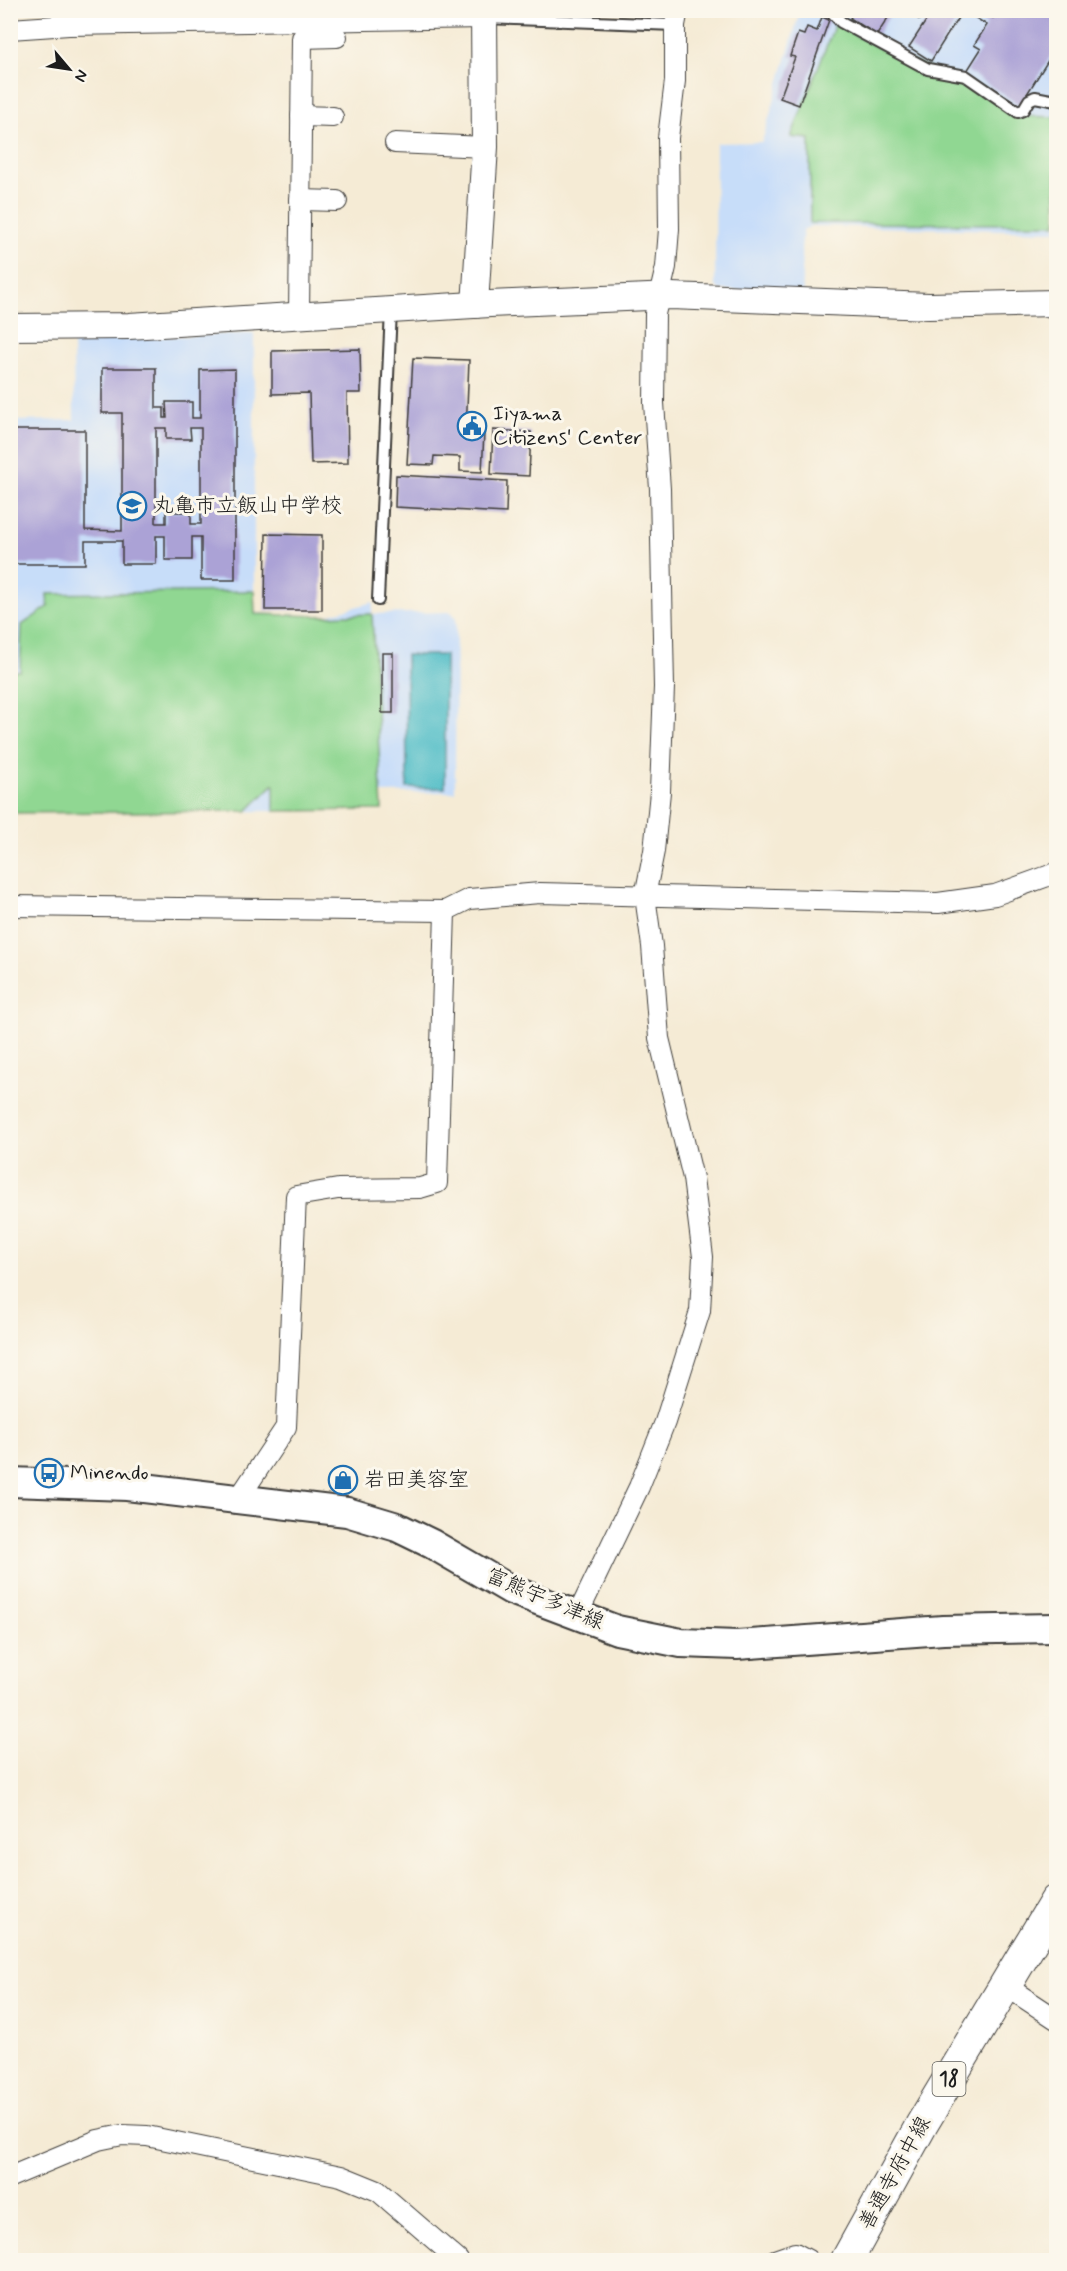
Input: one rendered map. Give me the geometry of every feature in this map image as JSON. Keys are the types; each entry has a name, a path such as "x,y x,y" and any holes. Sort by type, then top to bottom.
{"main road":[{"name":"富熊宇多津線","path":"10,1482 127,1486 347,1512 382,1521 432,1544 512,1590 616,1630 681,1643 737,1645 943,1630 1056,1628"},
{"name":"善通寺府中線","path":"847,2260 922,2124 1056,1901"}],"street":[{"path":"10,29 69,25 484,14 485,147 475,305"},
{"path":"578,1614 639,1487 665,1422 700,1311 704,1257 693,1178 659,1038 652,946 645,896 654,851 660,792 664,687 660,489 654,403 655,314 667,257 668,138 675,81 676,18"},
{"path":"299,316 302,38 337,37"},
{"path":"301,116 333,117"},
{"path":"395,143 485,147"},
{"path":"300,200 337,201"},
{"path":"10,327 129,326 475,305 658,297 929,306 1056,303"},
{"path":"10,906 445,911 469,899 540,893 938,903 995,895 1056,873"},
{"path":"239,1498 286,1427 296,1196 338,1189 420,1188 437,1183 445,911"},
{"path":"1006,1986 1056,2019"},
{"path":"10,2177 98,2140 122,2135 147,2136 359,2182 378,2191 458,2260"},
{"path":"775,2260 795,2253 808,2260"}],"lane":[{"path":"830,10 841,22 928,69 966,76 1018,112 1023,110 1029,100 1035,97 1056,101"},
{"path":"484,14 676,18"},
{"path":"378,600 391,310"}],"shaded area":[{"path":"800,11 1056,11 1056,231 811,226 803,230 801,249 803,292 719,290 715,285 716,143 762,142"},
{"name":"丸亀市立飯山中学校","path":"254,333 254,613 323,616 373,602 372,614 451,612 456,618 455,792 382,793 382,810 11,813 10,421 74,420 73,341"}],"green space":[{"path":"835,24 881,49 963,80 1017,116 1056,117 1056,224 810,223 810,139 791,137"},
{"path":"254,591 255,614 323,616 372,614 382,810 274,811 274,784 247,811 11,813 11,671 20,671 22,625 48,607 47,594"}],"water":[{"path":"406,655 445,655 445,788 407,788"}],"building":[{"path":"855,10 893,10 877,35 850,18"},
{"path":"908,10 926,10 920,20 907,12"},
{"path":"933,10 963,10 931,61 909,47"},
{"path":"963,10 981,10 993,18 998,10 1056,10 1056,48 1020,105 967,71 981,49 974,45 987,25"},
{"path":"822,17 829,20 799,105 780,98 795,57 790,56 798,33 804,35 807,27 817,31"},
{"path":"360,349 361,393 347,393 348,463 311,464 309,393 272,394 272,351"},
{"path":"413,358 469,360 466,432 484,433 482,472 460,471 460,457 434,456 433,465 407,464"},
{"path":"102,368 156,368 156,408 164,408 164,418 167,418 166,402 192,402 192,418 200,418 200,370 235,369 235,580 201,580 201,537 192,537 192,560 165,560 165,536 156,536 156,564 122,564 122,541 85,541 85,564 10,564 10,430 85,430 85,530 122,531 122,413 102,413","holes":["156,428 166,428 166,439 191,439 190,428 201,428 201,524 191,524 191,512 166,512 166,523 156,523"]},
{"path":"493,430 531,432 529,476 491,474"},
{"path":"396,475 507,481 506,513 395,507"},
{"path":"266,534 322,535 322,610 265,610"},
{"path":"382,653 393,653 393,713 382,713"}],"place":[{"name":"Iiyama Citizens' Center","path":"472,426"},
{"name":"丸亀市立飯山中学校","path":"132,506"},
{"name":"Minendo","path":"49,1473"},
{"name":"岩田美容室","path":"343,1480"}]}
